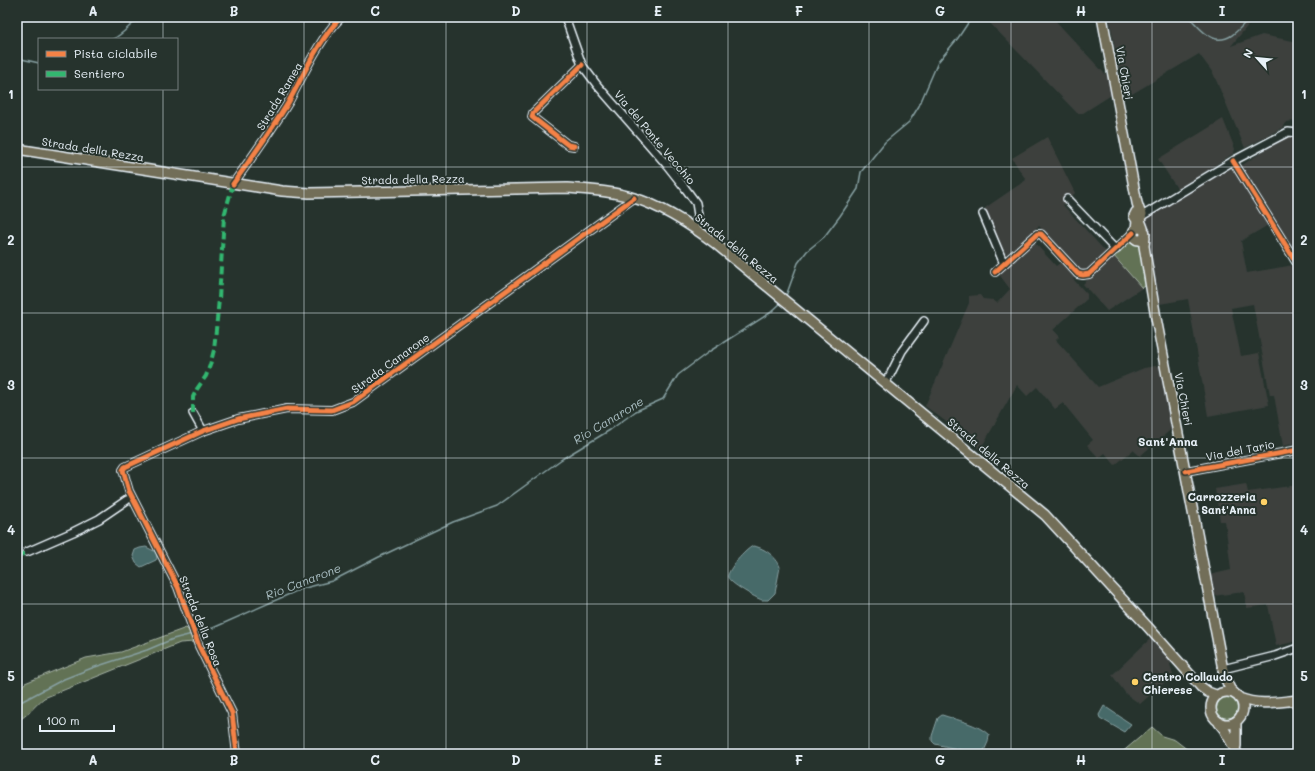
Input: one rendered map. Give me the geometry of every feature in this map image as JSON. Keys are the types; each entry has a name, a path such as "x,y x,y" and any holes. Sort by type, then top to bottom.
{"main road":[{"name":"Via Chieri","path":"1102,17 1137,203 1141,214 1138,236 1186,471 1224,672 1230,689 1237,696"},
{"name":"Strada della Rezza","path":"17,149 282,191 309,193 567,188 603,191 634,198 681,220 695,228 716,244 782,300 885,382 1045,515 1201,687 1208,692 1218,694"},
{"name":"Via Chieri","path":"1218,694 1223,684 1224,672"},
{"name":"Strada della Rezza","path":"1201,687 1210,711"},
{"path":"1237,753 1224,729 1212,716 1210,711 1211,702 1218,694 1230,692 1251,702 1262,704"},
{"path":"1237,696 1243,706 1235,738 1237,753"},
{"path":"1219,723 1225,724 1239,718 1250,709 1262,704 1298,700"}],"street":[{"name":"Strada Ramea","path":"233,184 272,130 316,54 334,25 341,17"},
{"name":"Via del Ponte Vecchio","path":"565,17 582,65 597,85 666,164 696,203 698,215 695,228"},
{"path":"574,146 568,145 532,116 533,113 582,65"},
{"path":"1141,214 1233,161 1288,132 1298,133"},
{"path":"1233,161 1298,265"},
{"name":"Strada Canarone","path":"130,499 123,470 125,467 203,431 238,419 287,409 332,410 353,402 634,198"},
{"path":"1067,199 1116,250"},
{"path":"983,214 1004,264"},
{"path":"995,272 1037,234 1041,234 1078,274 1083,275 1089,274 1116,250 1138,236"},
{"path":"885,382 902,351 924,321"},
{"path":"193,412 203,431"},
{"name":"Via del Tario","path":"1186,471 1298,450"},
{"path":"27,552 73,532 98,519 130,499"},
{"name":"Strada della Rosa","path":"130,499 178,587 199,646 232,713 237,754"},
{"path":"1224,672 1298,648"}],"shaded area":[{"path":"984,17 1052,17 1104,73 1109,76 1113,94 1083,113 1077,113"},
{"path":"1109,17 1255,17 1231,46 1262,35 1298,42 1298,124 1294,121 1287,122 1282,128 1245,148 1213,73 1199,54 1127,97 1123,90"},
{"path":"1223,119 1235,149 1234,153 1178,190 1158,159"},
{"path":"1288,134 1298,140 1298,257 1241,166"},
{"path":"1047,137 1075,193 1063,205 1106,252 1087,270 1084,271 1077,269 1039,226 1006,256 1003,253 985,208 1026,180 1012,158"},
{"path":"1229,167 1234,169 1270,224 1241,241 1247,273 1294,265 1298,273 1298,443 1283,446 1274,395 1270,395 1253,304 1231,308 1241,356 1259,353 1269,405 1208,416 1188,299 1160,304 1145,219"},
{"path":"1033,241 1056,266 1061,262 1076,276 1073,279 1087,294 1087,299 1053,330 1059,337 1056,340 1098,387 1144,368 1162,365 1174,427 1140,456 1133,450 1115,465 1105,453 1099,458 1087,445 1093,440 1063,403 1055,409 1037,387 1027,396 1017,385 980,450 957,430 925,406 969,303 969,296 980,295 983,299 993,300 997,303 1010,289 998,273"},
{"path":"1113,255 1142,288 1107,311 1083,284"},
{"path":"1246,484 1248,492 1298,485 1298,488 1295,489 1296,529 1298,529 1298,641 1276,646 1268,605 1247,608 1244,592 1213,596 1209,575 1231,570 1225,521 1220,521 1215,489"},
{"path":"1151,638 1174,661 1170,664 1173,675 1140,704 1126,694 1112,675"}],"green space":[{"path":"1133,240 1140,247 1147,285 1142,288 1113,255 1129,241"},
{"path":"186,628 192,634 194,642 180,643 44,698 25,716 17,721 17,692 25,683 86,658 121,652"},
{"path":"1226,695 1234,699 1238,707 1234,715 1226,719 1218,715 1214,707 1218,699"},
{"path":"1152,727 1162,736 1175,740 1193,754 1120,754"}],"water":[{"path":"753,546 761,548 769,553 780,567 775,593 768,600 762,600 749,593 733,583 728,577 730,570 738,560"},
{"path":"146,547 156,552 157,558 156,560 141,567 136,563 133,556 135,550"},
{"path":"1104,706 1131,724 1124,732 1100,718 1099,715"},
{"path":"942,715 973,725 989,735 984,751 975,753 935,744 932,741 932,736 938,718"}],"waterway":[{"path":"115,38 141,17"},
{"name":"Rio Canarone","path":"786,296 798,263 807,251 824,237 840,216 858,189 861,172 885,142 909,122 919,106 938,62 958,38 972,17"},
{"name":"Rio Canarone","path":"1189,17 1206,34 1213,38 1219,39 1224,39 1234,34 1250,17"},
{"path":"17,58 38,63"},
{"name":"Rio Canarone","path":"196,633 213,628 301,589 332,581 453,522 497,506 562,459 610,430 636,411 663,399 678,375 710,351 770,313 781,303"},
{"path":"17,704 64,679 147,650 173,639 192,634"}],"marked path":[{"path":"193,413 193,397 206,376 214,350 224,216 233,184"},
{"path":"17,557 27,552"}],"cycle path":[{"path":"233,184 282,113 325,36 341,17"},
{"path":"574,146 568,145 532,117 533,113 582,65"},
{"path":"1233,161 1298,265"},
{"path":"237,754 232,713 199,646 178,587 129,491 123,470 125,467 203,431 238,419 287,409 332,410 353,402 634,198"},
{"path":"995,272 1037,234 1041,234 1078,274 1089,274 1133,233"},
{"path":"1186,471 1298,450"}],"place":[{"name":"Carrozzeria Sant'Anna","path":"1264,502"},
{"name":"Centro Collaudo Chierese","path":"1135,682"}],"district":[{"name":"Sant'Anna","path":"1168,441"}]}
